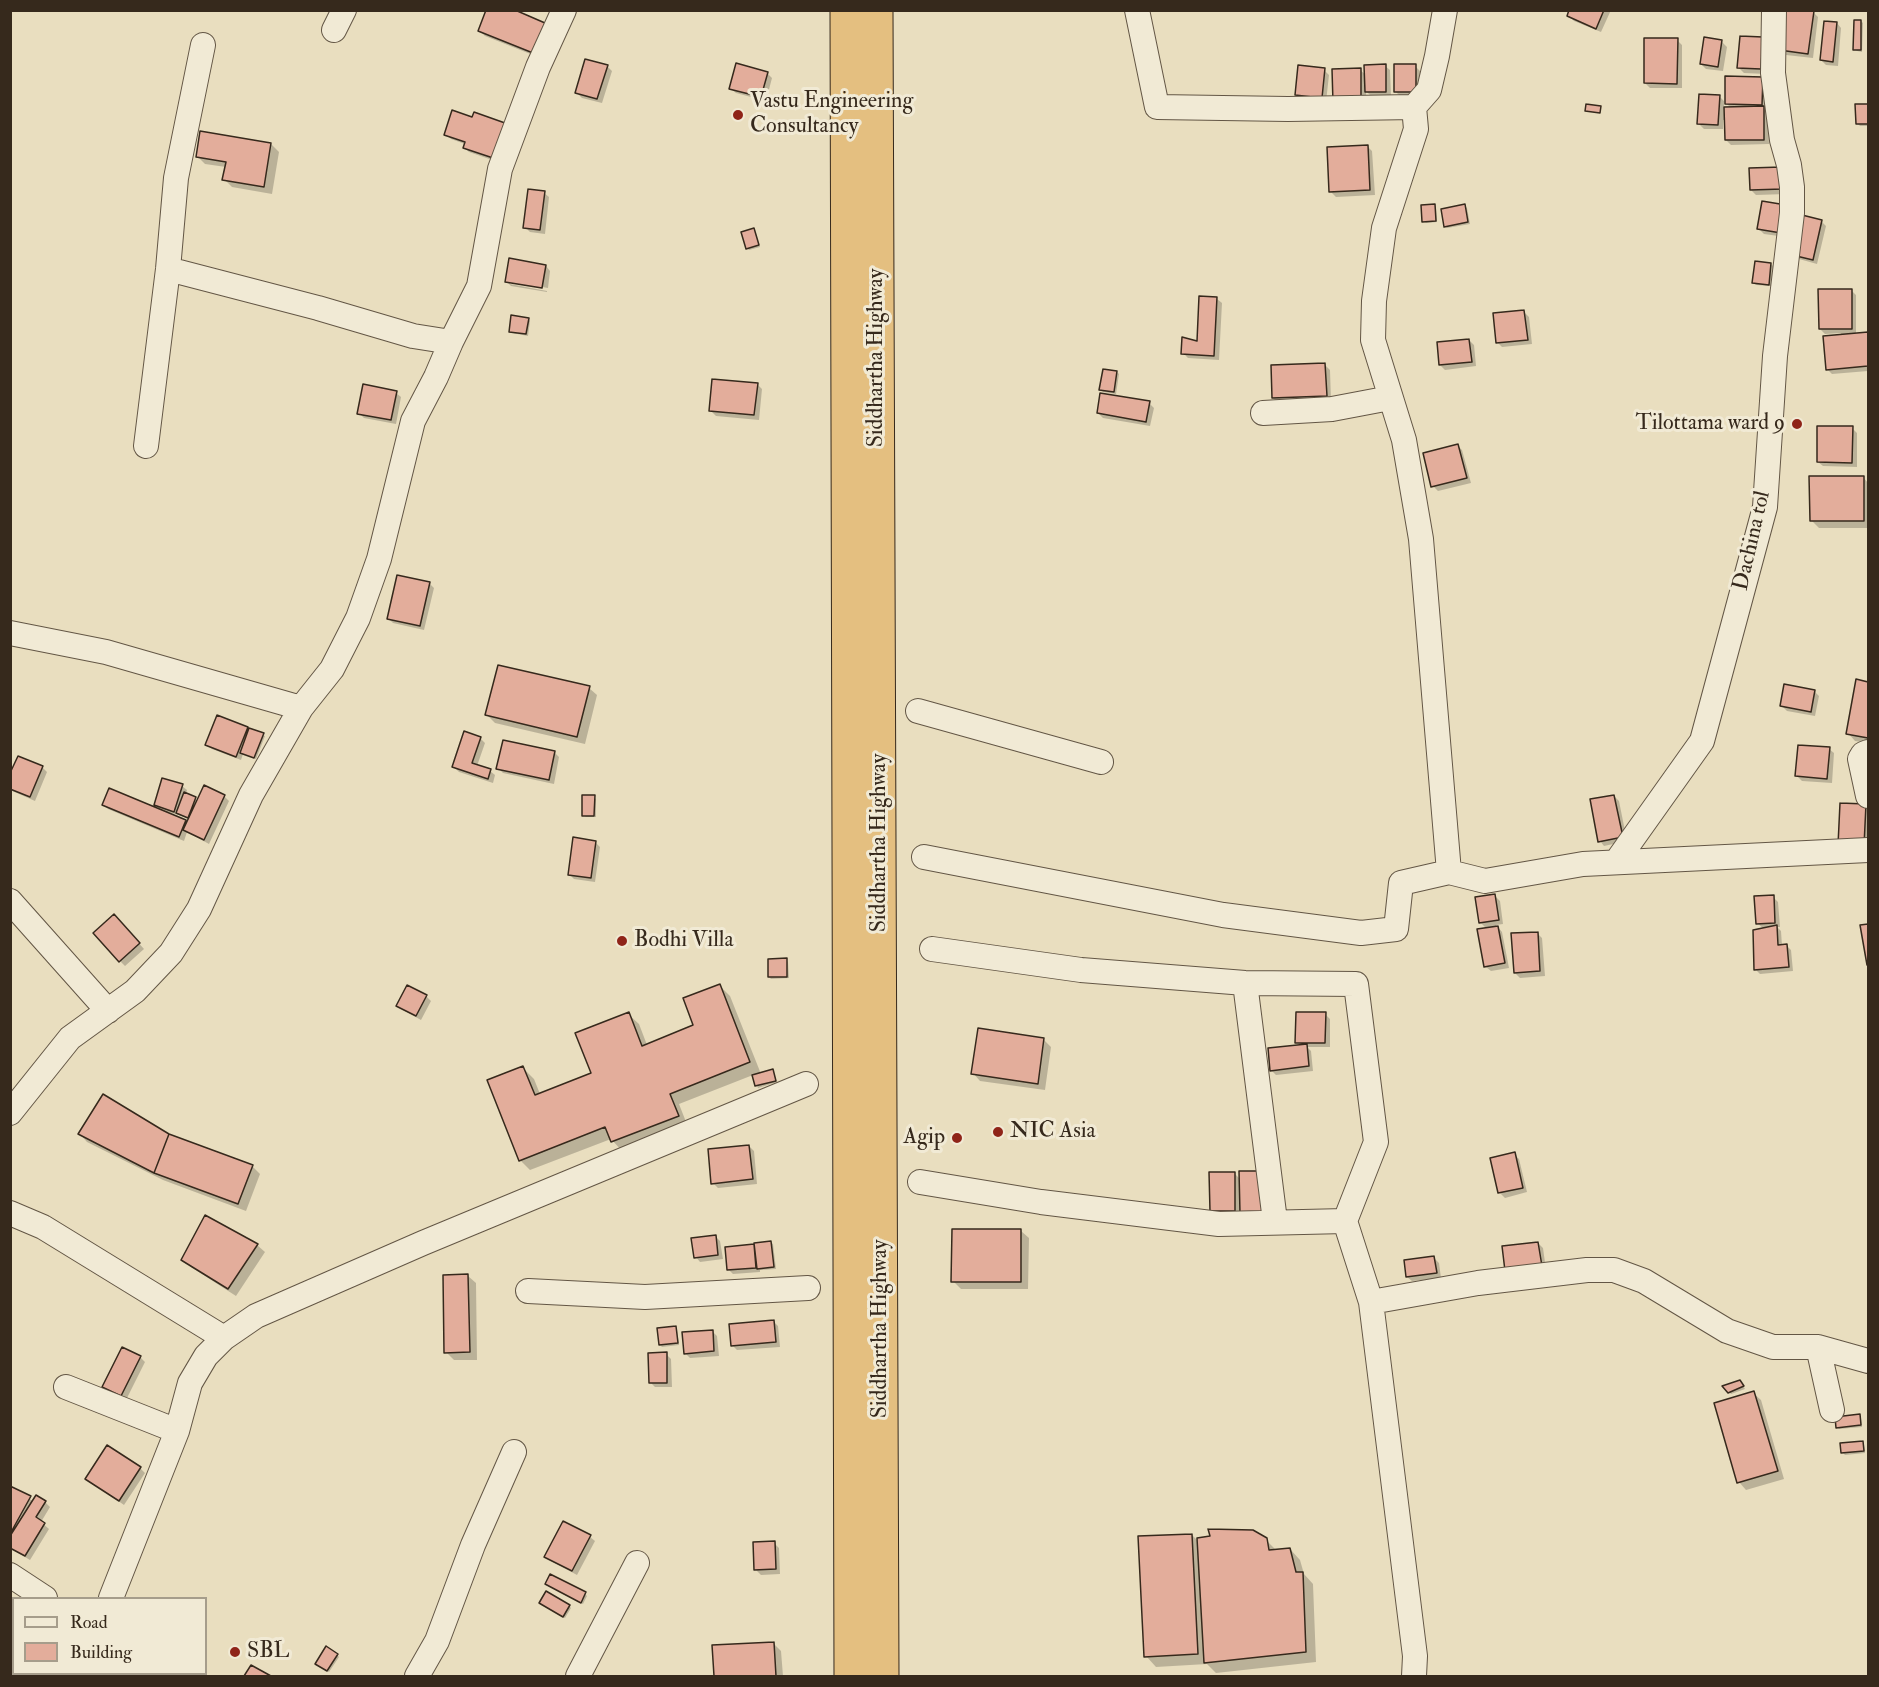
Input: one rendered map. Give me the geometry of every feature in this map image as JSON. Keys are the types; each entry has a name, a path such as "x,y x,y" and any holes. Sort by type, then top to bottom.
{"highway":[{"name":"Siddhartha Highway","path":"847,10 851,1677"},
{"name":"Siddhartha Highway","path":"876,10 882,1677"}],"street":[{"path":"10,1113 70,1038 135,991 177,945 199,909 251,795 301,708 332,669 358,618 380,559 413,421 479,286 500,169 538,67 564,10"},
{"path":"1137,10 1158,107 1288,109 1414,107"},
{"path":"1445,10 1429,90 1414,107 1416,129 1384,228 1374,300 1373,340 1404,440 1421,539 1449,872"},
{"name":"Dachina tol","path":"1616,862 1702,741 1765,507 1775,356 1792,213 1792,187 1782,140 1773,73 1774,10"},
{"path":"146,446 168,269 176,178 203,45"},
{"path":"168,269 318,308 412,336 451,342"},
{"path":"1263,412 1332,409 1390,398"},
{"path":"10,633 106,652 301,708"},
{"path":"918,711 1101,762"},
{"path":"1869,752 1863,754 1860,759 1869,796"},
{"path":"924,857 1223,915 1361,933 1396,928 1401,884 1449,872 1485,881 1583,864 1869,850"},
{"path":"10,901 108,1011"},
{"path":"932,949 1082,970 1245,983 1356,984 1376,1142 1344,1221 1371,1302 1415,1656 1414,1677"},
{"path":"1245,983 1275,1221"},
{"path":"112,1597 177,1431 190,1383 206,1356 224,1338 256,1316 806,1084"},
{"path":"920,1182 1041,1202 1219,1224 1344,1221"},
{"path":"10,1213 43,1227 224,1338"},
{"path":"1371,1302 1478,1283 1587,1270 1614,1270 1644,1281 1727,1331 1773,1347 1818,1347 1869,1361"},
{"path":"528,1291 645,1297 808,1288"},
{"path":"1818,1347 1832,1410"},
{"path":"66,1388 177,1431"},
{"path":"417,1677 437,1641 473,1545 514,1452"},
{"path":"578,1677 638,1563"},
{"path":"10,1575 42,1597"}],"building":[{"path":"486,10 515,10 545,23 533,53 478,31"},
{"path":"1569,10 1604,10 1596,29 1567,16"},
{"path":"1785,10 1814,11 1808,54 1779,50"},
{"path":"1854,20 1861,20 1861,50 1853,50"},
{"path":"1824,21 1837,22 1833,62 1820,60"},
{"path":"1740,36 1763,37 1761,69 1737,68"},
{"path":"1704,37 1722,40 1718,67 1700,64"},
{"path":"1644,38 1678,38 1677,84 1644,83"},
{"path":"585,59 608,65 597,99 575,93"},
{"path":"736,63 768,72 761,97 729,89"},
{"path":"1386,64 1386,92 1365,92 1364,65"},
{"path":"1394,64 1416,64 1416,92 1394,92"},
{"path":"1298,65 1325,68 1322,98 1295,95"},
{"path":"1361,68 1361,103 1333,103 1332,69"},
{"path":"1725,76 1763,77 1762,105 1725,104"},
{"path":"1699,94 1720,95 1718,125 1697,124"},
{"path":"1586,104 1601,106 1600,113 1585,111"},
{"path":"1855,104 1868,104 1868,124 1856,124"},
{"path":"1764,106 1764,140 1725,140 1724,107"},
{"path":"452,110 472,117 474,112 505,123 493,158 463,148 465,142 444,135"},
{"path":"200,131 271,143 264,187 222,180 226,162 196,157"},
{"path":"1368,145 1370,190 1329,192 1327,147"},
{"path":"1782,167 1783,189 1750,190 1749,168"},
{"path":"528,189 545,191 540,230 523,228"},
{"path":"1762,201 1786,205 1781,233 1757,229"},
{"path":"1435,204 1436,221 1422,222 1421,205"},
{"path":"1465,204 1468,222 1444,227 1441,209"},
{"path":"1802,215 1822,220 1813,260 1792,255"},
{"path":"754,228 759,245 746,249 741,232"},
{"path":"509,258 546,265 542,288 505,282"},
{"path":"1755,261 1771,263 1769,285 1752,283"},
{"path":"1818,289 1852,289 1852,329 1819,329"},
{"path":"1199,296 1217,297 1214,356 1181,354 1182,337 1197,341"},
{"path":"1524,310 1528,340 1496,343 1493,313"},
{"path":"511,315 529,318 526,334 509,332"},
{"path":"1868,332 1868,366 1826,370 1823,336"},
{"path":"1469,339 1472,362 1439,365 1437,342"},
{"path":"1325,363 1327,396 1272,398 1271,365"},
{"path":"1103,369 1117,371 1114,392 1099,390"},
{"path":"712,379 758,383 754,415 709,411"},
{"path":"363,384 397,391 391,420 357,414"},
{"path":"1100,393 1150,401 1146,422 1097,413"},
{"path":"1817,426 1853,426 1852,463 1817,462"},
{"path":"1458,444 1467,478 1431,487 1423,453"},
{"path":"1809,476 1864,476 1864,521 1810,521"},
{"path":"397,575 430,582 420,626 387,619"},
{"path":"498,665 590,686 577,737 485,715"},
{"path":"1856,679 1868,682 1868,738 1846,734"},
{"path":"1784,684 1815,690 1811,712 1780,706"},
{"path":"217,715 248,727 236,757 205,745"},
{"path":"249,728 264,733 254,758 240,753"},
{"path":"464,731 481,737 472,763 491,769 488,779 452,767"},
{"path":"503,740 555,751 549,780 496,769"},
{"path":"1798,745 1830,747 1827,779 1795,776"},
{"path":"18,756 43,766 30,797 10,789 10,773"},
{"path":"162,778 183,784 174,812 154,805"},
{"path":"204,785 225,795 204,840 183,830"},
{"path":"109,788 186,820 179,837 102,805"},
{"path":"184,792 196,797 188,818 176,813"},
{"path":"582,795 595,795 594,816 582,816"},
{"path":"1614,795 1623,837 1598,842 1590,799"},
{"path":"1840,803 1866,804 1864,846 1838,845"},
{"path":"573,837 596,841 591,878 568,875"},
{"path":"1495,894 1499,920 1479,923 1475,897"},
{"path":"1774,895 1775,923 1756,924 1754,896"},
{"path":"114,914 140,943 119,962 93,933"},
{"path":"1868,924 1868,964 1867,965 1860,925"},
{"path":"1777,925 1778,945 1787,944 1789,967 1754,970 1753,930"},
{"path":"1498,926 1505,963 1484,967 1477,929"},
{"path":"1538,932 1540,971 1514,973 1511,933"},
{"path":"787,958 787,977 768,977 768,959"},
{"path":"720,984 750,1062 670,1094 679,1116 611,1142 605,1127 519,1161 487,1080 523,1066 535,1095 591,1073 575,1033 629,1012 642,1046 693,1025 683,998"},
{"path":"407,985 427,995 416,1016 396,1006"},
{"path":"1296,1012 1326,1012 1325,1043 1295,1043"},
{"path":"978,1028 1044,1038 1038,1084 971,1074"},
{"path":"1307,1044 1309,1066 1270,1071 1268,1048"},
{"path":"773,1069 776,1081 755,1086 752,1075"},
{"path":"103,1094 169,1134 154,1173 78,1134"},
{"path":"169,1134 253,1165 238,1204 154,1173"},
{"path":"749,1145 753,1179 711,1184 708,1149"},
{"path":"1515,1152 1523,1188 1498,1193 1490,1158"},
{"path":"1239,1171 1264,1171 1265,1212 1240,1213"},
{"path":"1209,1172 1235,1172 1235,1211 1210,1211"},
{"path":"205,1215 258,1244 228,1289 181,1260"},
{"path":"952,1229 1021,1229 1021,1282 951,1282"},
{"path":"716,1235 718,1255 694,1258 691,1238"},
{"path":"771,1241 774,1267 757,1269 754,1243"},
{"path":"1538,1242 1542,1266 1505,1271 1502,1246"},
{"path":"754,1244 756,1268 727,1270 725,1247"},
{"path":"1434,1256 1437,1273 1406,1277 1404,1260"},
{"path":"468,1274 470,1352 444,1353 443,1275"},
{"path":"774,1320 776,1342 731,1346 729,1324"},
{"path":"676,1326 678,1343 659,1345 657,1328"},
{"path":"713,1330 714,1351 684,1354 682,1332"},
{"path":"122,1347 141,1356 121,1396 102,1387"},
{"path":"667,1352 667,1383 649,1383 648,1353"},
{"path":"1740,1380 1744,1386 1728,1393 1722,1386"},
{"path":"1754,1391 1778,1471 1737,1483 1714,1403"},
{"path":"1860,1414 1861,1425 1836,1428 1835,1417"},
{"path":"1863,1441 1864,1451 1841,1453 1840,1443"},
{"path":"107,1445 141,1467 119,1501 85,1479"},
{"path":"10,1486 31,1496 10,1534"},
{"path":"36,1495 46,1501 36,1517 45,1523 25,1556 10,1548 10,1536"},
{"path":"563,1521 591,1535 572,1571 544,1557"},
{"path":"1208,1529 1253,1530 1267,1538 1269,1550 1290,1548 1296,1572 1303,1572 1306,1652 1204,1663 1197,1538 1210,1536"},
{"path":"1192,1534 1198,1654 1144,1657 1138,1536"},
{"path":"775,1541 776,1569 754,1570 753,1542"},
{"path":"550,1574 586,1592 581,1603 545,1584"},
{"path":"546,1591 570,1605 563,1617 539,1603"},
{"path":"774,1642 776,1676 714,1676 712,1645"},
{"path":"326,1646 338,1654 327,1671 315,1664"},
{"path":"251,1665 271,1676 244,1676"}],"place":[{"name":"Vastu Engineering Consultancy","path":"738,115"},
{"name":"Tilottama ward 9","path":"1797,424"},
{"name":"Bodhi Villa","path":"622,941"},
{"name":"NIC Asia","path":"998,1132"},
{"name":"Agip","path":"957,1138"},
{"name":"SBL","path":"235,1652"}]}
